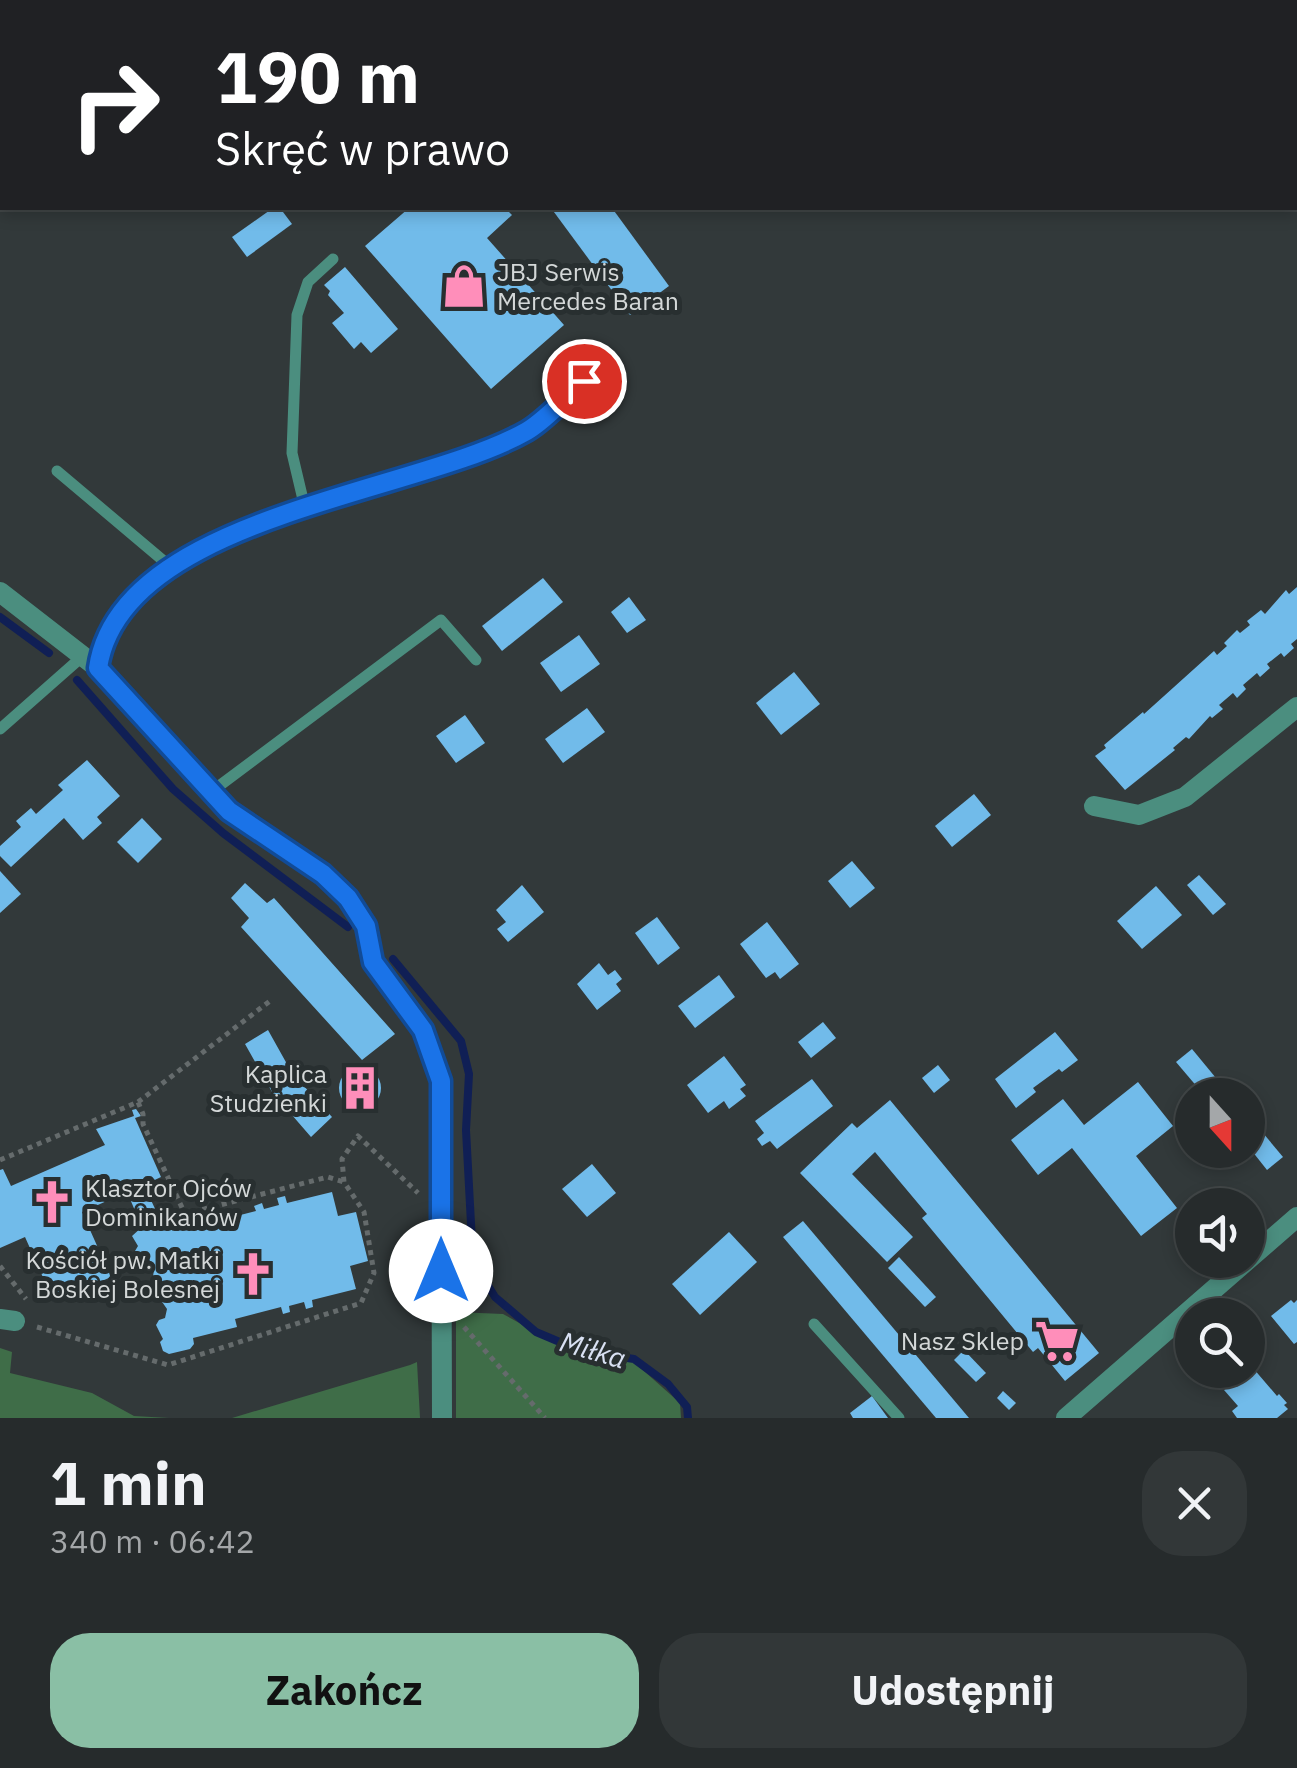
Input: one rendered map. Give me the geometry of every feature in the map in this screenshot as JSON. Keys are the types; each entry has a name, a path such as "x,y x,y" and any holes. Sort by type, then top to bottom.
{"street":[{"path":"0,592 91,662 229,811 323,874 348,898 366,926 373,962 423,1030 441,1081 442,1418"},
{"path":"1094,806 1140,815 1184,798 1297,707"},
{"path":"1066,1418 1297,1217"}],"lane":[{"path":"305,508 292,453 297,315 308,282 333,259"},
{"path":"0,729 91,662 128,604 172,568 229,535 455,459 528,430 584,381"},
{"path":"57,471 172,568"},
{"path":"212,792 441,620 476,660"},
{"path":"814,1324 900,1418"}],"path":[{"path":"0,1160 138,1102 270,1001"},
{"path":"138,1102 144,1114 143,1124 184,1214 328,1177 344,1182"},
{"path":"8,1320 168,1365 361,1303 374,1272 364,1212 344,1182 342,1160 358,1136 440,1211"},
{"path":"441,1300 545,1418"}],"green space":[{"path":"456,1312 503,1314 552,1341 626,1355 680,1403 681,1418 456,1418"},
{"path":"0,1348 12,1352 10,1373 92,1393 134,1416 169,1418 0,1418"},
{"path":"417,1362 420,1418 232,1418 410,1365"}],"building":[{"path":"270,210 282,210 292,224 247,257 232,237"},
{"name":"JBJ Serwis Mercedes Baran","path":"407,210 507,210 512,215 487,238 564,325 491,389 365,246"},
{"path":"552,210 613,210 669,286 630,315"},
{"path":"345,267 398,329 371,353 361,342 354,349 332,323 344,313 324,285"},
{"path":"543,578 563,602 502,651 482,626"},
{"path":"1297,587 1297,639 1291,644 1294,648 1267,664 1270,668 1243,685 1246,689 1237,698 1233,693 1219,705 1223,709 1125,790 1095,756 1106,748 1104,745 1214,651 1217,655 1237,630 1240,633 1250,625 1247,621 1261,610 1265,614 1286,590 1289,594"},
{"path":"629,597 646,620 627,633 611,612"},
{"path":"579,635 600,664 561,692 540,663"},
{"path":"794,672 820,704 781,735 756,703"},
{"path":"587,708 605,732 563,763 545,739"},
{"path":"465,715 485,743 456,763 436,736"},
{"path":"87,760 120,796 97,817 102,823 83,840 64,818 11,867 0,856 0,846 21,827 16,821 31,808 36,814 63,790 58,785"},
{"path":"974,794 991,815 952,847 935,826"},
{"path":"142,818 162,839 138,863 117,842"},
{"path":"852,861 875,888 850,908 828,881"},
{"path":"0,871 21,894 0,913"},
{"path":"1199,875 1226,904 1213,915 1187,885"},
{"path":"245,883 267,903 274,898 395,1034 362,1060 241,927 249,918 231,898"},
{"path":"522,885 544,912 508,942 497,929 506,922 496,910"},
{"path":"1156,886 1182,915 1142,949 1117,921"},
{"path":"657,917 680,948 658,965 635,933"},
{"path":"767,922 799,964 780,979 775,972 766,978 740,944"},
{"path":"599,963 608,975 615,970 622,979 616,984 621,991 597,1010 577,984"},
{"path":"719,975 735,997 695,1028 678,1006"},
{"path":"823,1022 836,1038 811,1058 798,1042"},
{"path":"268,1030 292,1073 332,1117 311,1137 272,1092 245,1044"},
{"path":"1055,1032 1078,1060 1033,1088 1036,1092 1016,1108 995,1079"},
{"path":"1192,1049 1216,1078 1190,1078 1176,1062"},
{"path":"724,1056 746,1085 740,1089 746,1096 729,1109 724,1101 708,1113 687,1085"},
{"path":"938,1065 950,1080 934,1093 922,1078"},
{"name":"Kaplica Studzienki","path":"360,1067 375,1073 381,1088 375,1103 360,1109 345,1103 339,1088 345,1073"},
{"path":"812,1079 833,1106 777,1149 770,1141 762,1146 757,1139 764,1133 755,1121"},
{"path":"1138,1082 1173,1126 1136,1156 1175,1205 1175,1210 1141,1236 1072,1148 1038,1175 1011,1140 1063,1099 1084,1125"},
{"path":"890,1100 1099,1353 1065,1381 1038,1348 1033,1352 922,1218 927,1214 875,1152 852,1174 913,1237 887,1262 800,1173 852,1123 857,1128"},
{"name":"Kościół pw. Matki Boskiej Bolesnej","path":"136,1109 141,1116 135,1118 161,1177 144,1185 163,1226 206,1215 209,1223 256,1211 254,1206 262,1203 264,1209 279,1205 277,1198 285,1196 287,1203 332,1192 338,1216 356,1212 368,1261 350,1266 356,1289 312,1300 313,1307 306,1309 304,1302 289,1306 290,1312 283,1314 281,1307 235,1319 237,1327 193,1338 190,1349 169,1354 163,1351 163,1339 156,1325 165,1318 167,1309 158,1296 153,1276 155,1265 149,1260 142,1262 135,1251 138,1246 132,1236 142,1227 127,1192 82,1212 111,1277 54,1302 25,1237 0,1248 0,1170 3,1169 11,1186 105,1145 96,1129 134,1116 132,1110"},
{"path":"1265,1135 1283,1157 1267,1170 1265,1167"},
{"path":"592,1164 616,1193 587,1217 562,1189"},
{"path":"803,1221 969,1418 936,1418 783,1237"},
{"path":"729,1232 757,1262 700,1315 672,1284"},
{"path":"899,1257 936,1297 925,1307 888,1268"},
{"path":"1291,1300 1297,1300 1294,1344 1271,1316"},
{"path":"964,1350 986,1373 976,1382 954,1360"},
{"path":"1265,1382 1287,1403 1284,1405 1288,1409 1277,1418 1237,1418 1232,1411 1238,1406 1224,1390 1265,1388"},
{"path":"1003,1391 1016,1403 1009,1410 997,1398"},
{"path":"872,1396 888,1418 853,1418 850,1413"}],"waterway":[{"name":"Miłka","path":"0,617 49,653"},
{"name":"Miłka","path":"77,680 173,789 223,833 348,927"},
{"name":"Miłka","path":"393,959 461,1041 469,1074 466,1130 473,1261 495,1297 536,1332 581,1351 634,1359 668,1384 687,1407 688,1418"}],"place":[{"name":"JBJ Serwis Mercedes Baran","path":"464,286"},
{"name":"Kaplica Studzienki","path":"360,1088"},
{"name":"Klasztor Ojców Dominikanów","path":"52,1202"},
{"name":"Kościół pw. Matki Boskiej Bolesnej","path":"253,1274"},
{"name":"Nasz Sklep","path":"1057,1341"}],"route":[{"path":"441,1271 441,1081 423,1030 373,962 366,926 348,898 323,874 229,811 98,668 115,620 128,604 168,571 212,544 528,430 584,381"}]}
